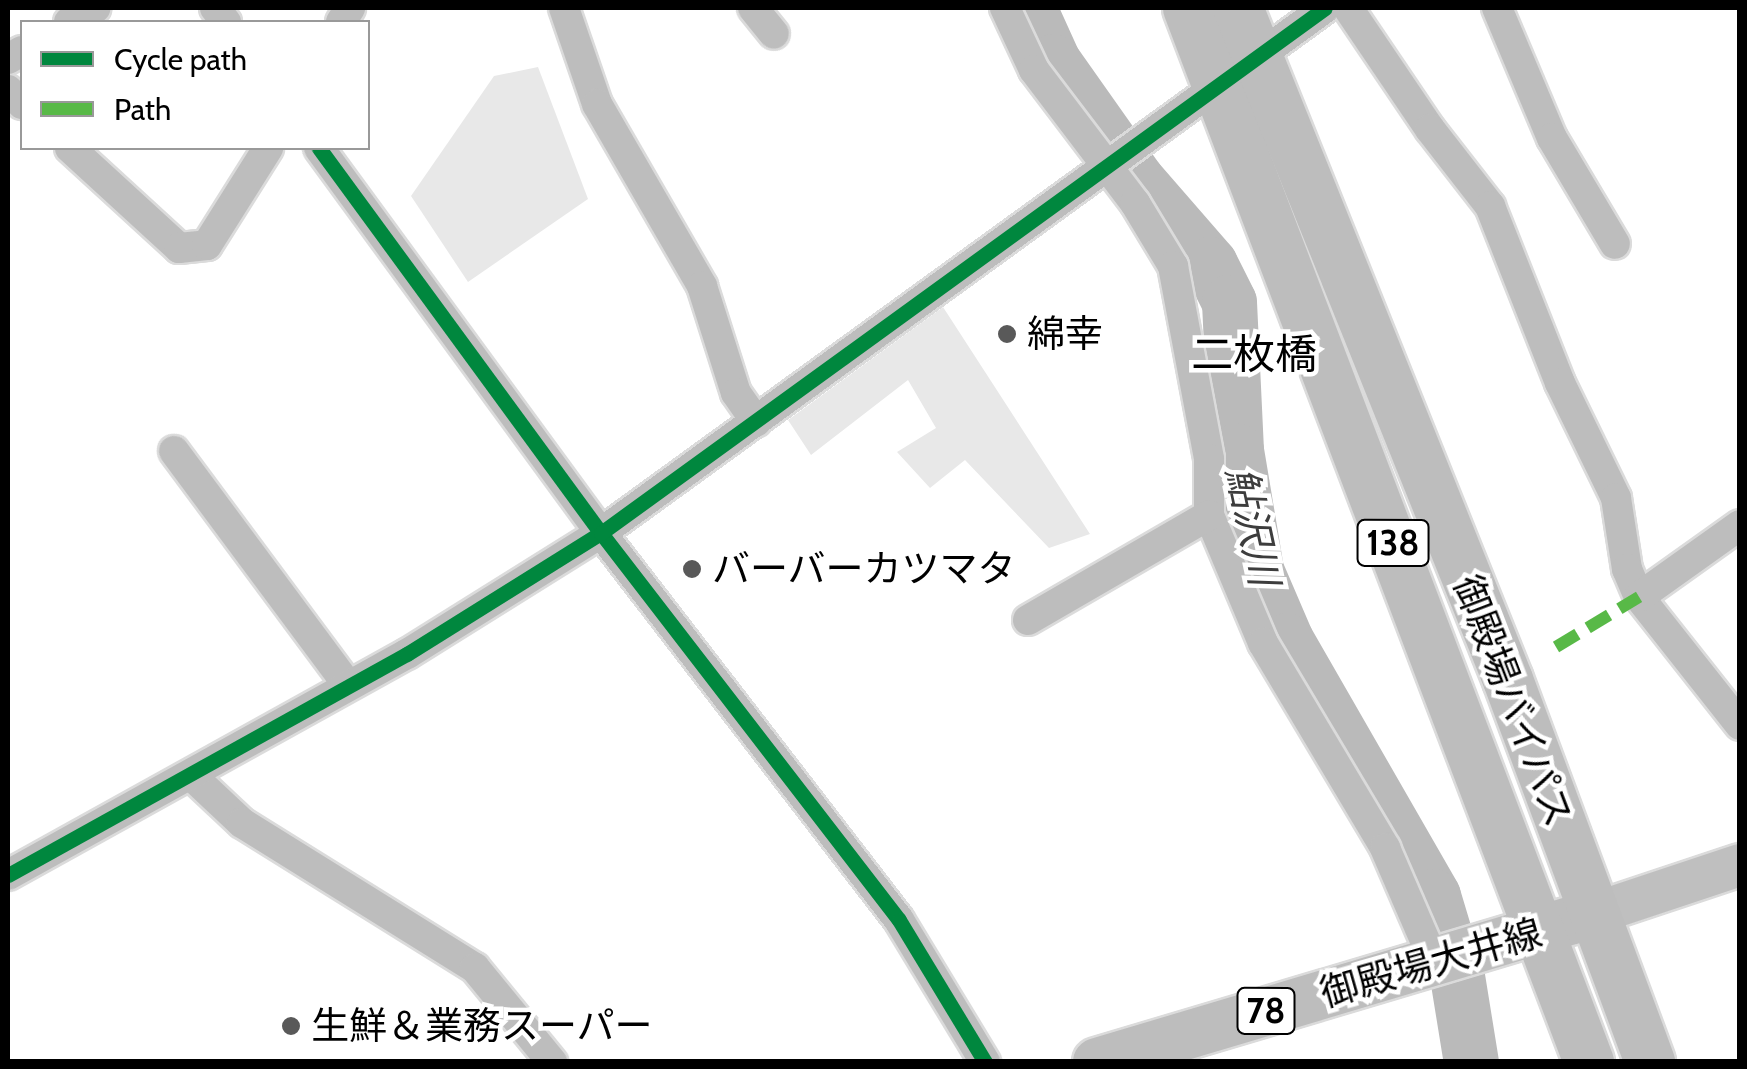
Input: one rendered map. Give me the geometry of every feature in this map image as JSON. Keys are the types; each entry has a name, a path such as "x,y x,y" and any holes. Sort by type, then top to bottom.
{"highway":[{"name":"御殿場バイパス","path":"1200,12 1238,69 1508,680 1650,1062"},
{"name":"御殿場バイパス","path":"1238,69 1538,932 1589,1062"}],"main road":[{"path":"1593,914 1740,865"},
{"name":"御殿場大井線","path":"1097,1062 1593,914"}],"street":[{"path":"564,8 597,104 702,286 736,393 756,422"},
{"path":"753,8 774,34"},
{"path":"1005,8 1034,70 1146,218 1173,266 1209,460 1209,515 1262,643 1385,848 1456,955"},
{"path":"8,874 192,776 347,684 407,654 601,533 1324,8"},
{"path":"1348,8 1430,129 1490,206 1560,382 1616,498 1626,569 1639,598 1740,725"},
{"path":"1498,8 1552,138 1615,244"},
{"path":"72,150 179,248 207,245 267,150"},
{"path":"320,150 601,533 899,920 985,1062"},
{"path":"174,451 347,684"},
{"path":"1028,620 1209,515"},
{"path":"1639,598 1740,525"},
{"path":"192,776 242,823 475,968 552,1062"}],"shaded area":[{"path":"538,67 588,199 468,282 411,196 494,76"},
{"path":"943,307 1090,534 1049,548 965,460 930,488 897,452 936,428 908,380 811,455 788,420"}],"waterway":[{"name":"鮎沢川","path":"1029,8 1053,61 1137,180 1210,264 1229,302 1236,450 1256,570 1286,640 1433,896 1457,976 1471,1062"}],"marked path":[{"path":"1556,647 1639,597"}],"cycle path":[{"path":"8,875 407,654 601,533 1325,8"},
{"path":"320,150 601,533 899,920 985,1062"}],"place":[{"name":"綿幸","path":"1007,334"},
{"name":"バーバーカツマタ","path":"692,569"},
{"name":"生鮮＆業務スーパー","path":"291,1026"}],"district":[{"name":"二枚橋","path":"1254,354"}]}
